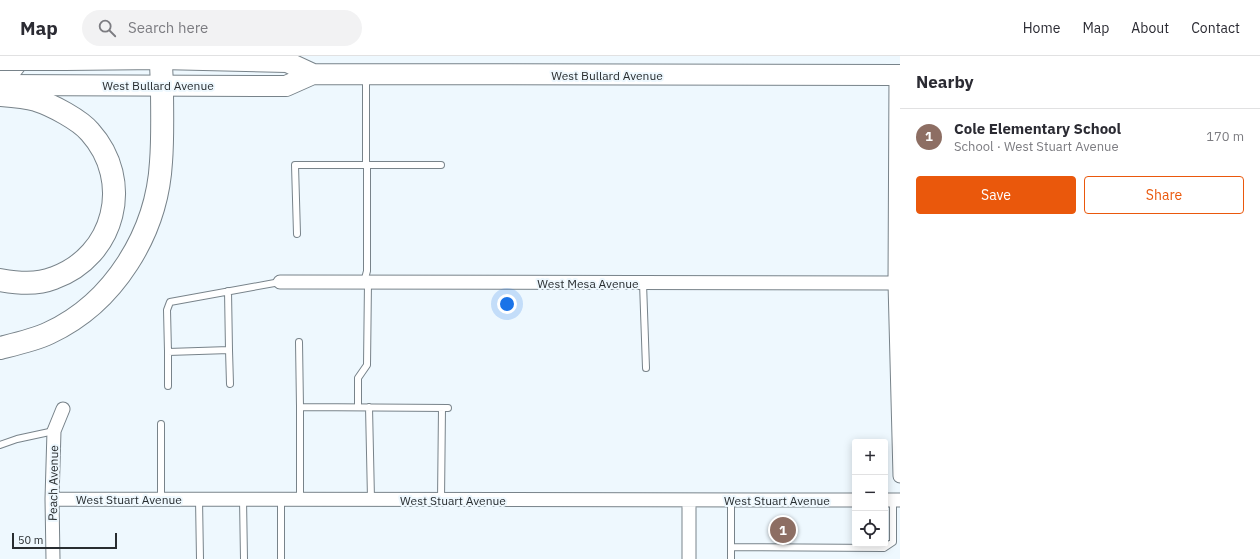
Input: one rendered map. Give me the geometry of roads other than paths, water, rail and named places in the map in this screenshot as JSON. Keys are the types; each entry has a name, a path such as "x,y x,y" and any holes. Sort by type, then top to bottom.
{"highway":[{"path":"0,84 21,56"},
{"path":"0,348 49,333 78,315 110,288 138,247 150,221 159,182 161,162 162,57"},
{"path":"0,95 41,92 90,132 102,148 110,167 114,187 113,208 107,230 100,244 86,260 69,272 52,279 33,283 15,283 0,280"}],"main road":[{"name":"West Bullard Avenue","path":"0,60 65,60 162,57 287,62 313,74"},
{"name":"West Bullard Avenue","path":"0,84 41,92 162,85 286,86 313,74 898,75"}],"street":[{"path":"898,75 898,270 895,284 900,476"},
{"name":"West Mesa Avenue","path":"280,282 895,284"},
{"name":"Peach Avenue","path":"53,559 52,499 54,431 63,409"},
{"name":"West Stuart Avenue","path":"52,499 852,500"},
{"path":"689,500 689,559"}],"lane":[{"path":"358,407 358,378 367,365 366,282 368,271 366,74"},
{"path":"297,234 295,165 441,165"},
{"path":"168,386 167,310 170,302 280,282"},
{"path":"643,283 646,368"},
{"path":"228,291 230,384"},
{"path":"299,342 300,500"},
{"path":"168,352 229,350"},
{"path":"300,407 445,408 441,500"},
{"path":"369,407 371,500"},
{"path":"161,424 161,499"},
{"path":"0,445 17,439 54,431"},
{"path":"199,499 200,559"},
{"path":"243,500 244,559"},
{"path":"281,500 282,559"},
{"path":"731,500 731,559"},
{"path":"731,547 884,548 893,542 893,500"}],"place":[{"name":"Cole Elementary School","path":"783,530"}]}
